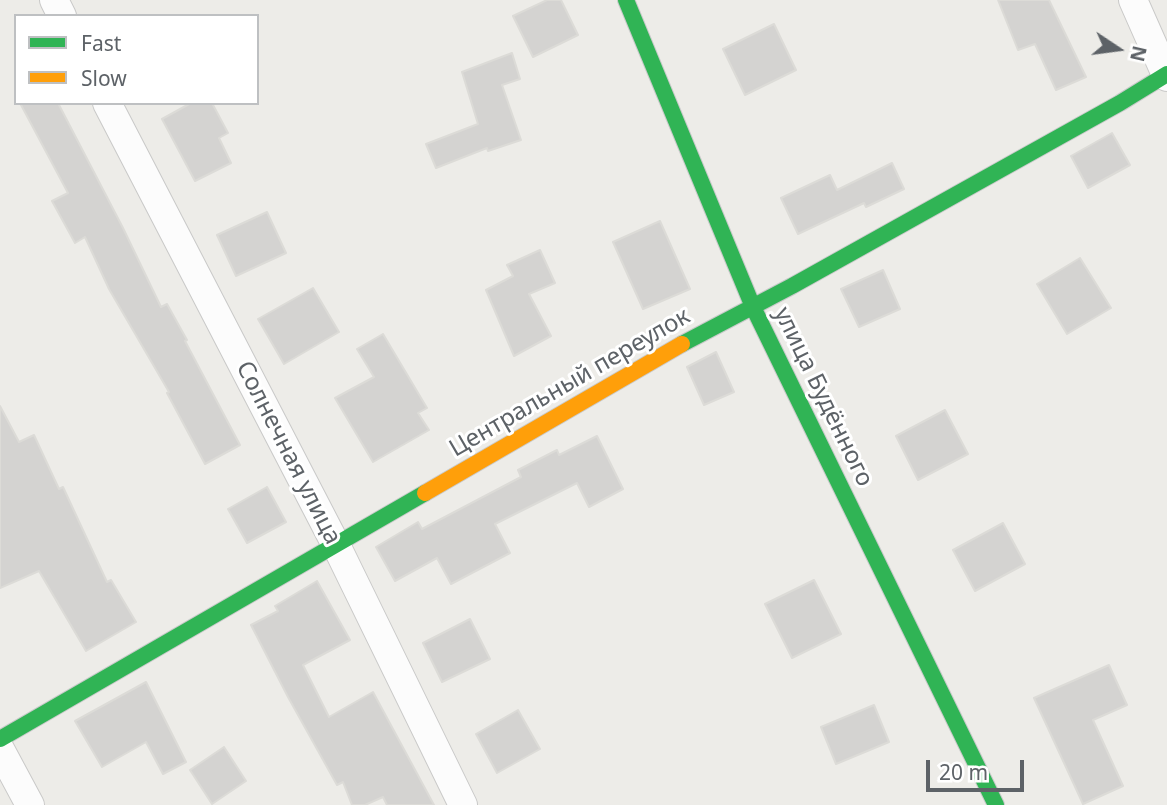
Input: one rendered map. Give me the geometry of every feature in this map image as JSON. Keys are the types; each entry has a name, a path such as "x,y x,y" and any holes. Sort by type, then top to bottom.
{"street":[{"name":"улица Будённого","path":"626,0 753,307 996,805"},
{"path":"1133,0 1167,75"},
{"name":"Центральный переулок","path":"0,739 709,329 753,307 1167,75"},
{"name":"Солнечная улица","path":"108,105 335,544 463,805"},
{"path":"0,749 30,805"}],"building":[{"path":"547,0 561,0 578,35 533,57 513,16"},
{"path":"998,0 1049,0 1086,77 1056,90 1035,44 1018,50"},
{"path":"774,24 796,70 745,95 723,49"},
{"path":"512,53 520,79 502,85 521,140 488,151 487,148 436,168 426,144 478,124 462,72"},
{"path":"21,105 59,105 161,307 167,304 240,445 205,464 167,393 169,392 109,289 85,237 75,243 52,201 68,193"},
{"path":"187,105 213,105 228,133 219,138 231,163 195,181 162,119"},
{"path":"1112,133 1130,165 1088,188 1071,156"},
{"path":"892,163 904,189 866,207 864,203 798,234 781,198 830,175 837,190"},
{"path":"267,212 286,253 236,276 217,235"},
{"path":"660,221 690,289 643,309 613,242"},
{"path":"540,250 555,283 529,294 551,336 514,356 486,290 513,276 507,265"},
{"path":"1080,258 1111,308 1067,334 1037,284"},
{"path":"883,270 900,309 859,327 841,289"},
{"path":"313,288 339,332 284,364 258,319"},
{"path":"383,334 427,408 418,413 429,430 373,462 335,398 374,377 357,349"},
{"path":"716,352 734,392 704,405 687,367"},
{"path":"0,406 19,442 34,435 59,489 63,487 107,582 111,580 136,622 86,651 39,571 0,588"},
{"path":"945,410 968,454 918,480 896,436"},
{"path":"597,436 623,489 589,507 577,483 495,524 510,553 451,584 437,558 395,581 376,547 418,522 422,529 521,477 518,470 557,450 559,455"},
{"path":"267,487 286,522 247,543 228,509"},
{"path":"1003,523 1025,564 975,591 953,550"},
{"path":"814,580 841,634 792,658 765,604"},
{"path":"317,581 350,640 303,665 329,717 373,692 434,805 387,805 383,797 365,805 352,805 343,782 337,785 288,697 251,625 278,611 275,606"},
{"path":"470,619 490,659 442,682 423,643"},
{"path":"1109,665 1127,705 1093,720 1123,786 1083,804 1034,698"},
{"path":"146,682 186,762 163,774 146,742 102,767 75,721"},
{"path":"874,705 889,742 836,764 821,727"},
{"path":"518,710 540,749 497,773 476,734"},
{"path":"224,747 246,781 212,804 190,770"}],"traffic: fast":[{"path":"626,0 753,307 996,805"},
{"path":"682,344 792,286 1120,103 1167,74"},
{"path":"0,739 425,493"}],"traffic: slow":[{"path":"425,493 682,344"}]}
